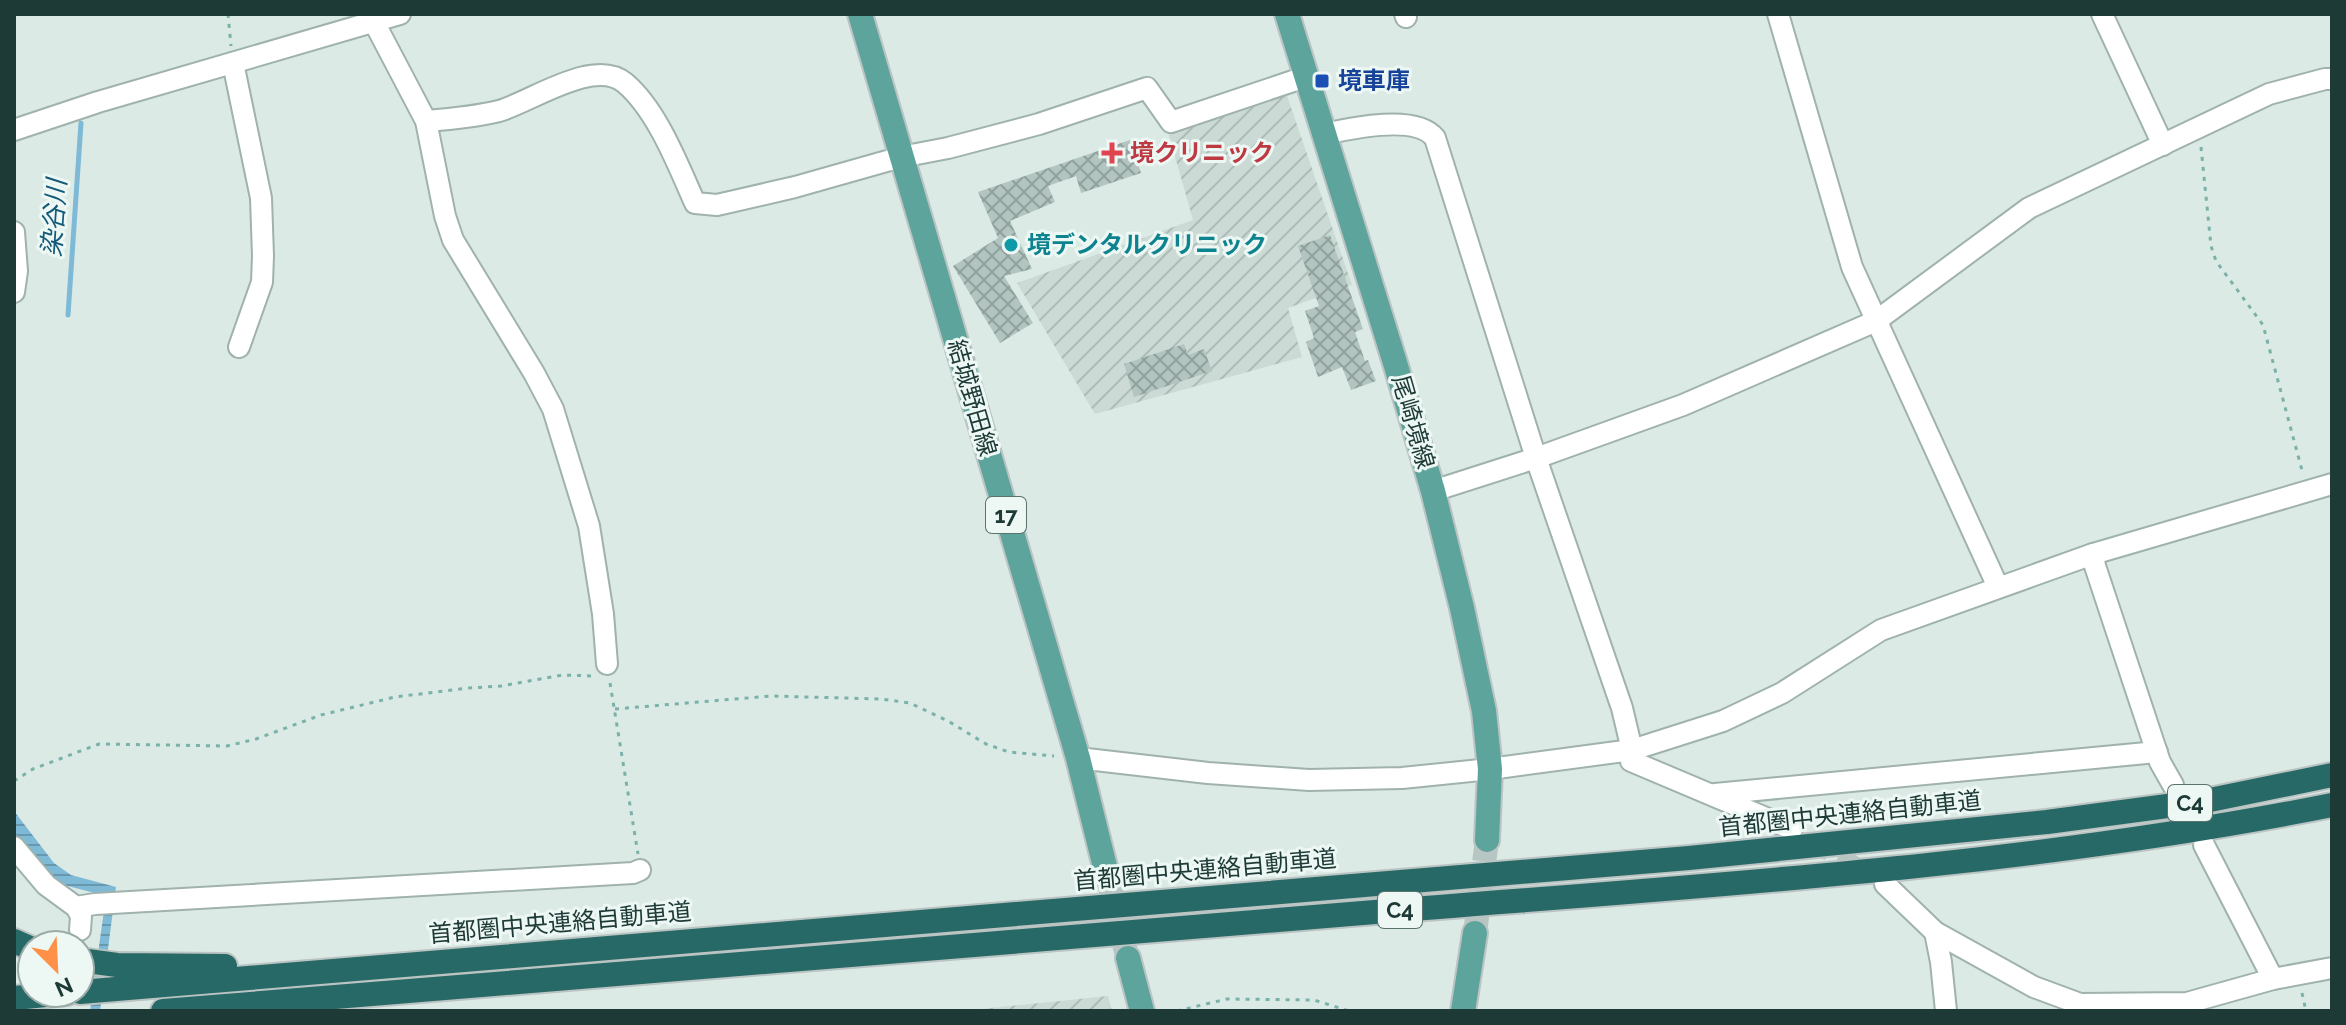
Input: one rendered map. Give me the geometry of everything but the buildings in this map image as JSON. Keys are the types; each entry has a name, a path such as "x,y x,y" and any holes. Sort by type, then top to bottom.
{"highway":[{"name":"首都圏中央連絡自動車道","path":"96,991 1689,858 2047,822 2205,801 2332,775"},
{"name":"C4","path":"163,1011 1680,887 1985,859 2227,826 2332,805"},
{"path":"96,962 224,966 257,977"},
{"path":"309,1011 465,987"}],"main road":[{"name":"結城野田線","path":"860,14 1078,758 1107,875"},
{"name":"尾崎境線","path":"1287,14 1361,246 1433,491 1476,666 1490,769 1487,840"},
{"path":"1463,1011 1475,933"},
{"path":"1128,958 1142,1011"}],"street":[{"path":"14,130 98,102 400,14"},
{"path":"1778,14 1852,267 1998,587"},
{"path":"2102,14 2163,145"},
{"path":"374,22 426,121 453,240 553,409 589,526 603,614 600,670"},
{"path":"233,63 261,198 263,256 262,282 239,347"},
{"path":"426,121 502,110 582,77 602,75 623,81 656,121 695,203 717,205 1039,124 1147,88 1171,122 1305,77"},
{"path":"1433,491 1683,405 1876,321 2029,208 2269,94 2332,79"},
{"path":"1325,134 1408,124 1430,132 1435,138 1536,458 1617,693 1632,750 1631,761 1792,829"},
{"path":"14,232 17,271 14,292"},
{"path":"1078,758 1208,773 1309,780 1402,778 1632,750 1723,721 1782,693 1881,630 2093,554 2332,484"},
{"path":"2093,554 2157,752 2173,785"},
{"path":"1711,795 2157,752"},
{"path":"2204,845 2273,979"},
{"path":"14,847 46,885 76,907 81,916 80,929"},
{"path":"76,907 262,893 633,873 640,870"},
{"path":"1885,884 1935,932 2034,987 2080,1004"},
{"path":"1935,932 1946,1011"},
{"path":"2059,1011 2080,1004 2187,1003 2273,979 2332,968"}],"path":[{"path":"228,14 233,63"},
{"path":"2199,128 2211,246 2216,261 2263,325 2308,491"},
{"path":"14,781 33,769 99,744 227,746 256,739 321,715 395,697 501,686 600,670 615,709 640,870"},
{"path":"615,709 771,696 881,699 910,703 986,744 1009,752 1078,758"},
{"path":"1177,1011 1227,999 1256,999 1314,1000 1349,1011"}],"shaded area":[{"path":"1285,90 1352,285 1288,308 1302,357 1095,414 1017,283 1193,220 1167,128"},
{"path":"1108,996 1112,1011 961,1011"}],"water":[{"path":"14,811 54,863 71,875 116,887 100,1011 90,1011 96,1009 96,968 106,896 64,885 45,873 14,833"}],"waterway":[{"name":"染谷川","path":"68,315 81,123"}],"tunnel":[{"path":"1475,933 1487,840"},
{"path":"1813,841 1867,874"},
{"path":"1107,875 1126,952"}],"place":[{"name":"境車庫","path":"1322,81"},
{"name":"境クリニック","path":"1112,153"},
{"name":"境デンタルクリニック","path":"1011,245"}]}
